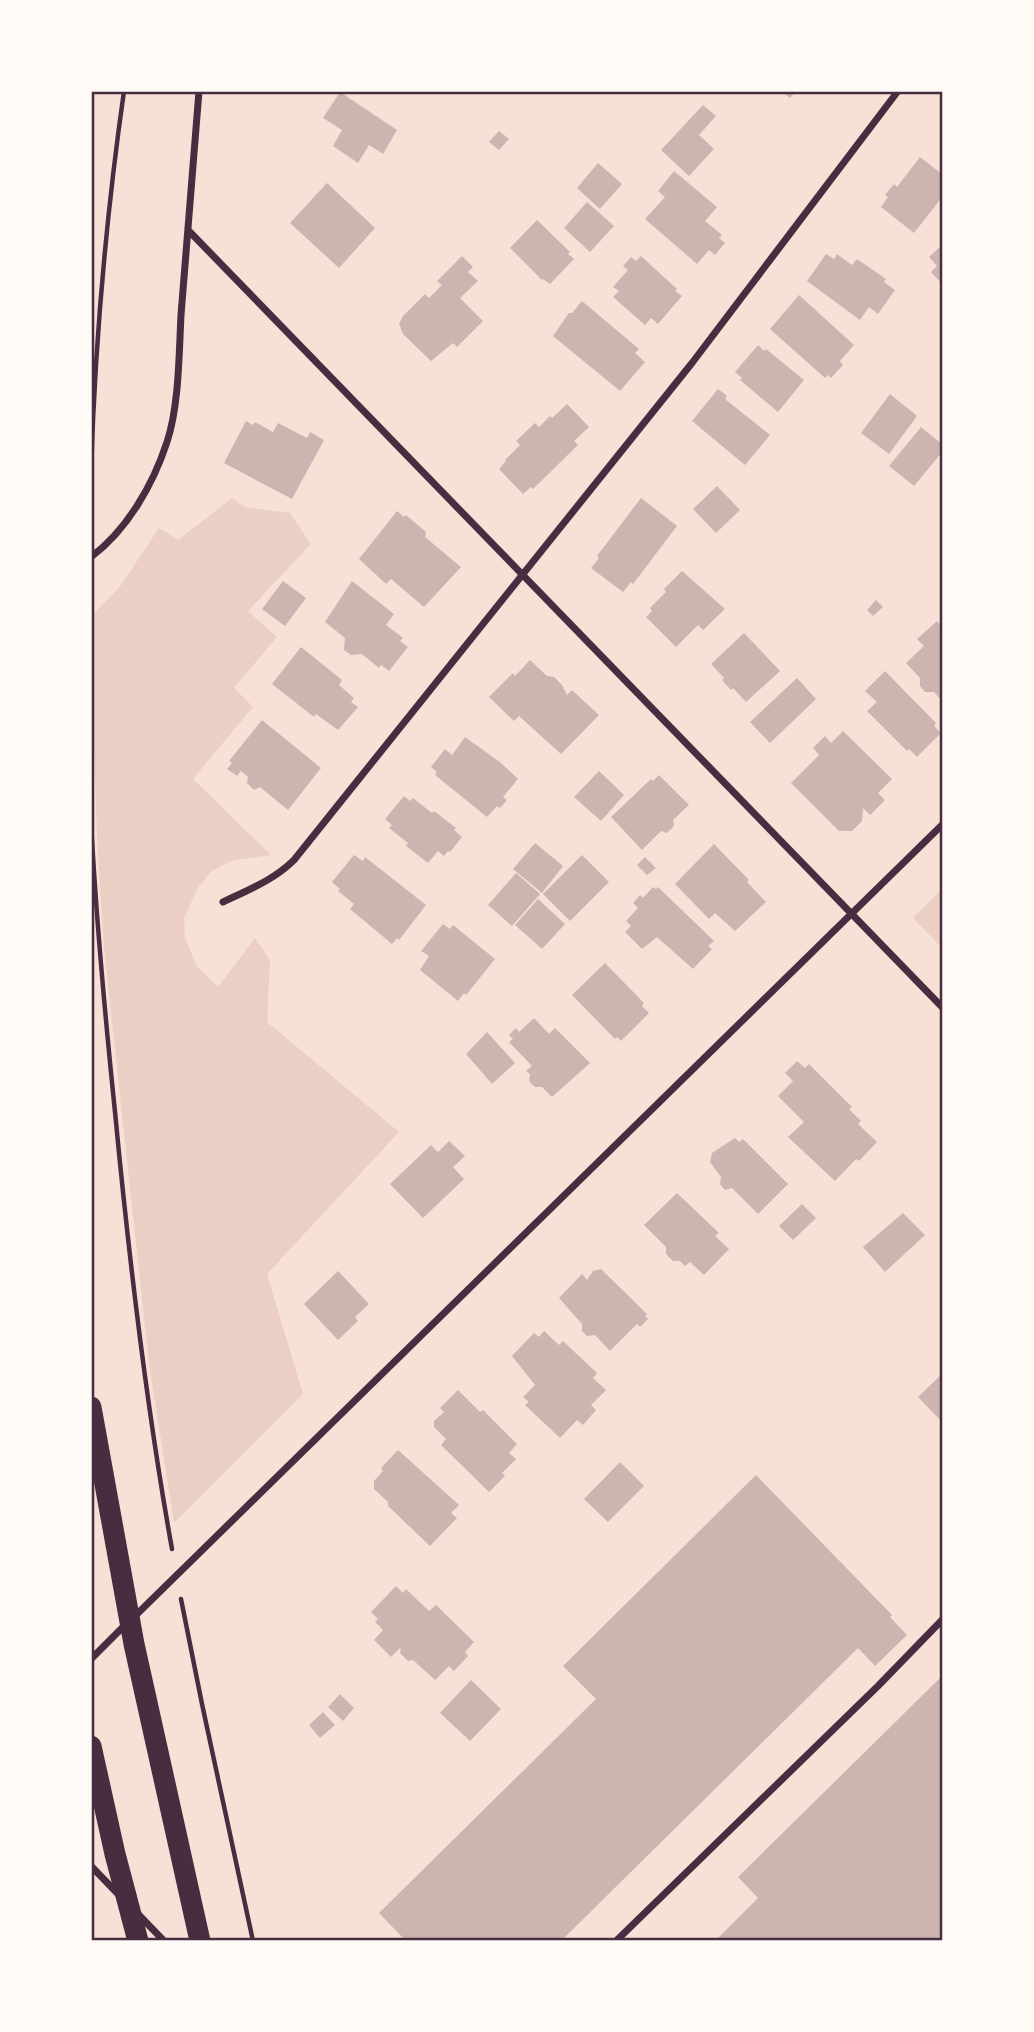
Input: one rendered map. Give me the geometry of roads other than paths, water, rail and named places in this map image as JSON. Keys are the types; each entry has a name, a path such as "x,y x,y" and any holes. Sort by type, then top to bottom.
{"highway":[{"path":"91,1407 134,1644 200,1941"},
{"path":"91,1746 138,1941"}],"street":[{"path":"91,557 114,536 140,499 168,440 177,372 199,91"},
{"path":"223,902 269,880 294,860 692,363 898,91"},
{"path":"188,230 943,1008"},
{"path":"91,1659 943,824"},
{"path":"616,1941 878,1686 943,1619"},
{"path":"91,1866 164,1941"}]}
